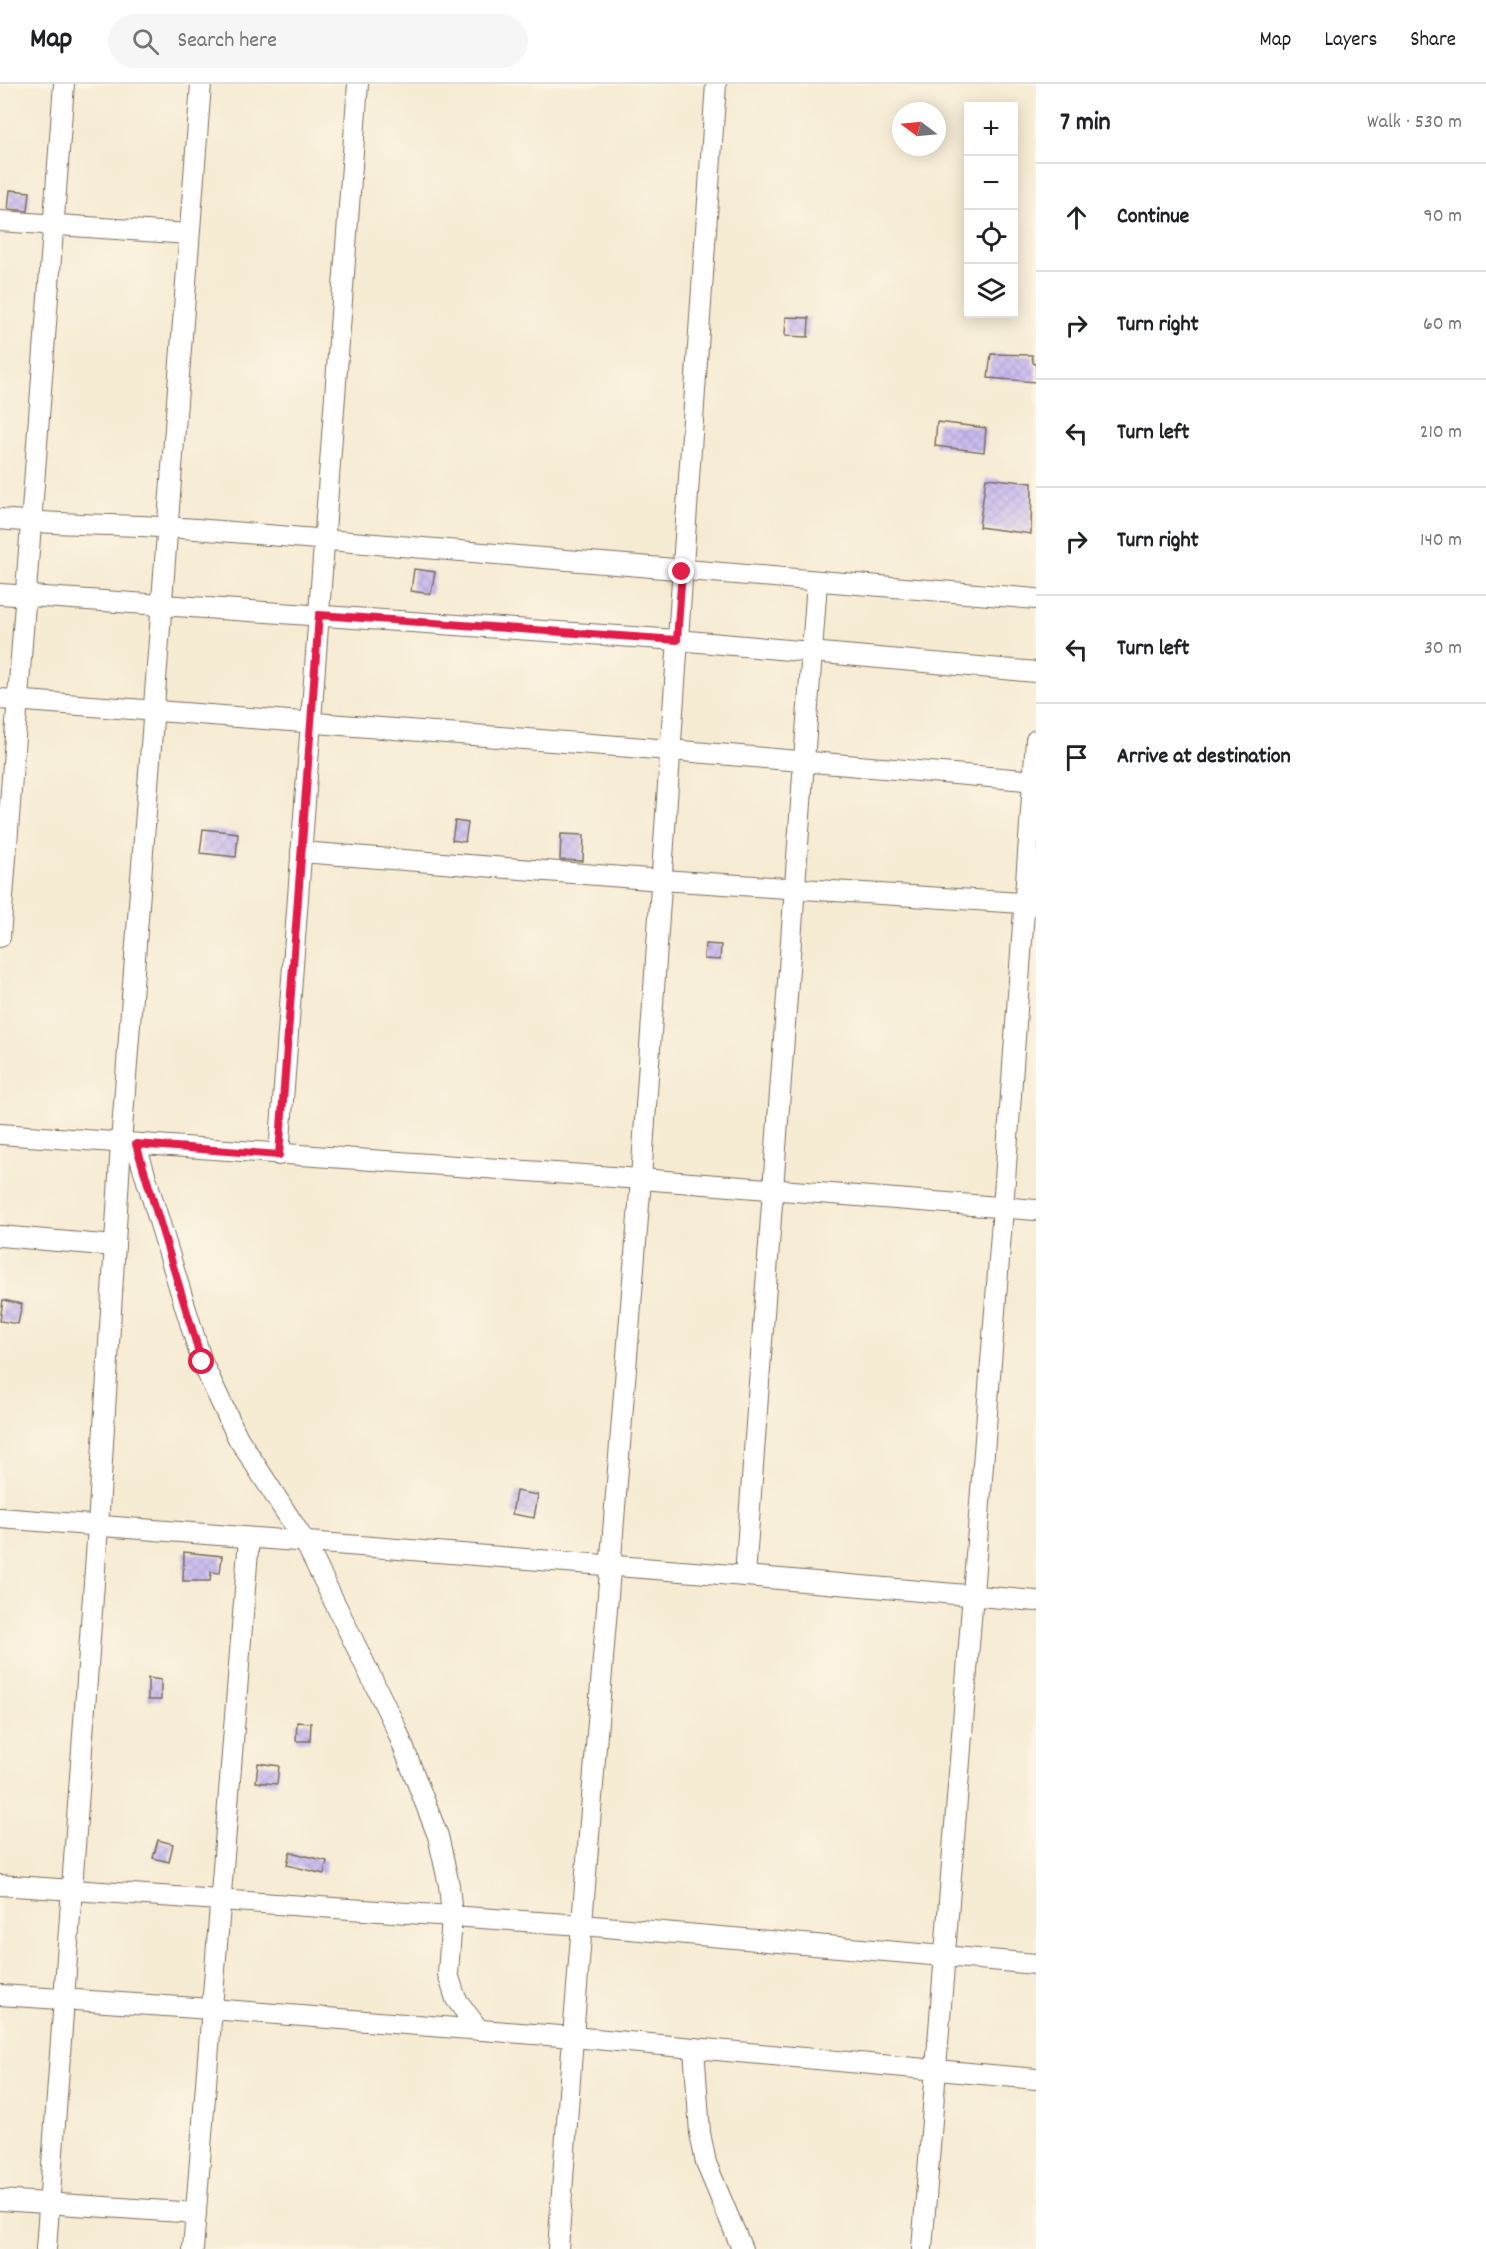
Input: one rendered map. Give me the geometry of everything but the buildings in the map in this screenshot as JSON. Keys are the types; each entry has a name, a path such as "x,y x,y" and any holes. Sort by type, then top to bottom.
{"street":[{"path":"0,937 9,700 25,595 64,84"},
{"path":"46,2249 98,1527 115,1246 129,1144 154,710 201,84"},
{"path":"279,1155 358,84"},
{"path":"558,2249 641,1179 716,84"},
{"path":"0,221 189,234"},
{"path":"0,519 167,527 682,572 1036,599"},
{"path":"745,1576 817,582"},
{"path":"0,594 677,640 1036,672"},
{"path":"9,700 670,750 1034,781"},
{"path":"922,2249 1003,1208 1030,903 1036,740"},
{"path":"301,852 661,880 1030,903"},
{"path":"0,1134 641,1179 1036,1210"},
{"path":"129,1144 202,1362 238,1438 305,1542 396,1728 438,1836 449,1885 452,1916 448,1974 456,1999 479,2030"},
{"path":"0,1236 115,1246"},
{"path":"0,1518 745,1576 1034,1603"},
{"path":"193,2249 249,1538"},
{"path":"0,1885 582,1925 1036,1964"},
{"path":"0,1995 573,2037 1036,2079"},
{"path":"694,2048 700,2133 706,2163 742,2249"},
{"path":"0,2200 196,2213"}],"route":[{"path":"202,1362 136,1144 279,1155 319,615 677,640 682,572"}]}
